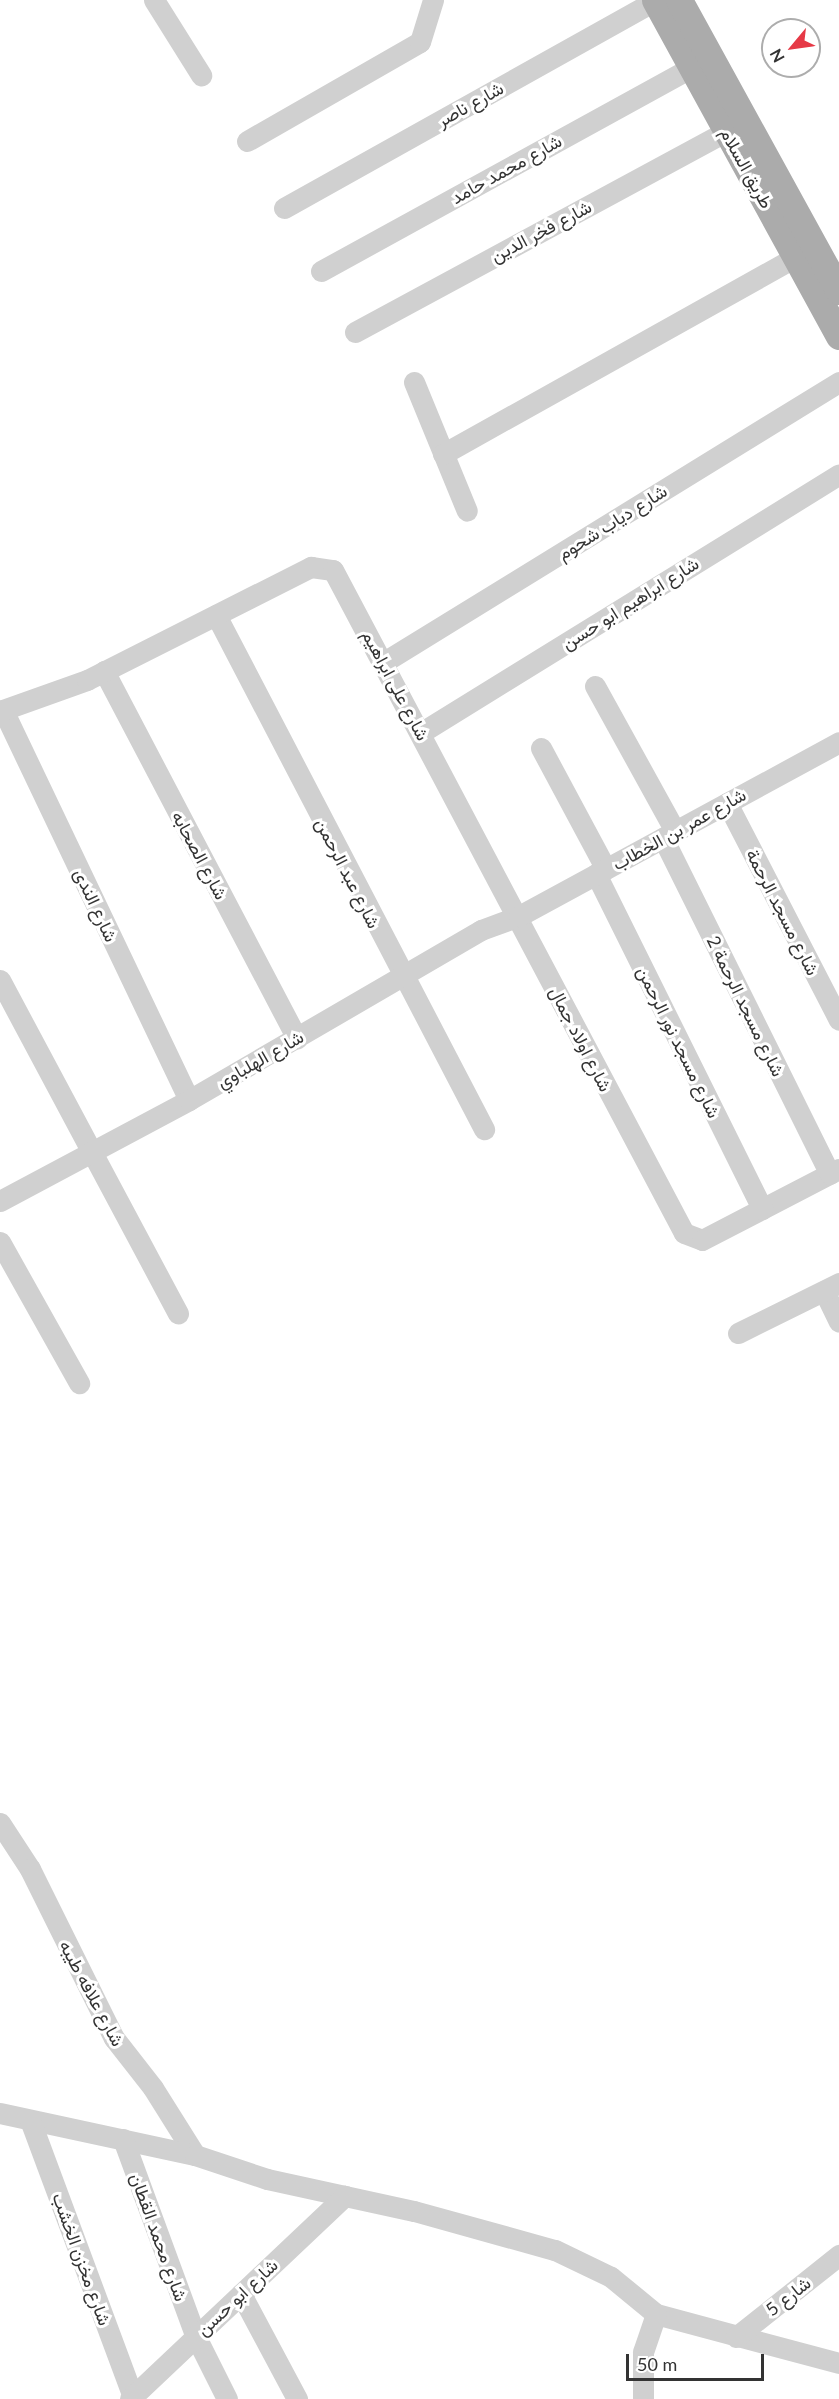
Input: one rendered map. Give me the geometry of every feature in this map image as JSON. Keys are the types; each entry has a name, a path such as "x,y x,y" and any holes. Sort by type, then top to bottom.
{"main road":[{"name":"طريق السلام","path":"656,0 839,336"},
{"name":"طريق السلام","path":"679,0 839,291"}],"street":[{"path":"154,0 201,75"},
{"name":"شارع ناصر","path":"284,208 656,0"},
{"path":"247,141 420,42 427,32 429,2"},
{"name":"شارع محمد حامد","path":"321,271 692,67"},
{"name":"شارع فخر الدين","path":"355,332 727,131"},
{"path":"443,454 796,257"},
{"path":"414,382 466,511"},
{"name":"شارع دياب شحوم","path":"384,662 839,382"},
{"name":"شارع ابراهيم ابو حسن","path":"422,732 839,474"},
{"name":"شارع على ابراهيم","path":"2,710 104,671 216,615 323,566 333,570 519,916"},
{"name":"شارع عبد الرحمن","path":"216,615 401,976 484,1129"},
{"name":"شارع الصحابه","path":"104,671 297,1038"},
{"name":"شارع مسجد الرحمة 2","path":"595,686 834,1172"},
{"name":"شارع الندى","path":"2,710 189,1100"},
{"name":"شارع عمر بن الخطاب","path":"519,916 839,742"},
{"name":"شارع مسجد نور الرحمن","path":"541,748 762,1209"},
{"name":"شارع مسجد الرحمة","path":"727,803 839,1020"},
{"name":"شارع الهلباوي","path":"0,1202 189,1100 487,927 519,916"},
{"name":"شارع اولاد جمال","path":"519,916 643,1162 684,1233 702,1240 834,1172"},
{"path":"3,992 178,1314"},
{"path":"0,1242 79,1383"},
{"path":"738,1333 831,1287 839,1322"},
{"name":"شارع علافه طيبه","path":"0,1823 8,1850 114,2038 153,2088 195,2155"},
{"path":"0,2113 195,2155 267,2179 345,2196 585,2262 656,2314 829,2360 839,2380"},
{"name":"شارع مخزن الخشب","path":"30,2120 132,2398"},
{"name":"شارع محمد القطان","path":"123,2139 196,2337 227,2399"},
{"name":"شارع ابو حسن","path":"132,2398 345,2196"},
{"name":"شارع 5","path":"736,2337 839,2255"},
{"path":"241,2294 297,2399"},
{"path":"643,2399 643,2352 656,2314"}]}
